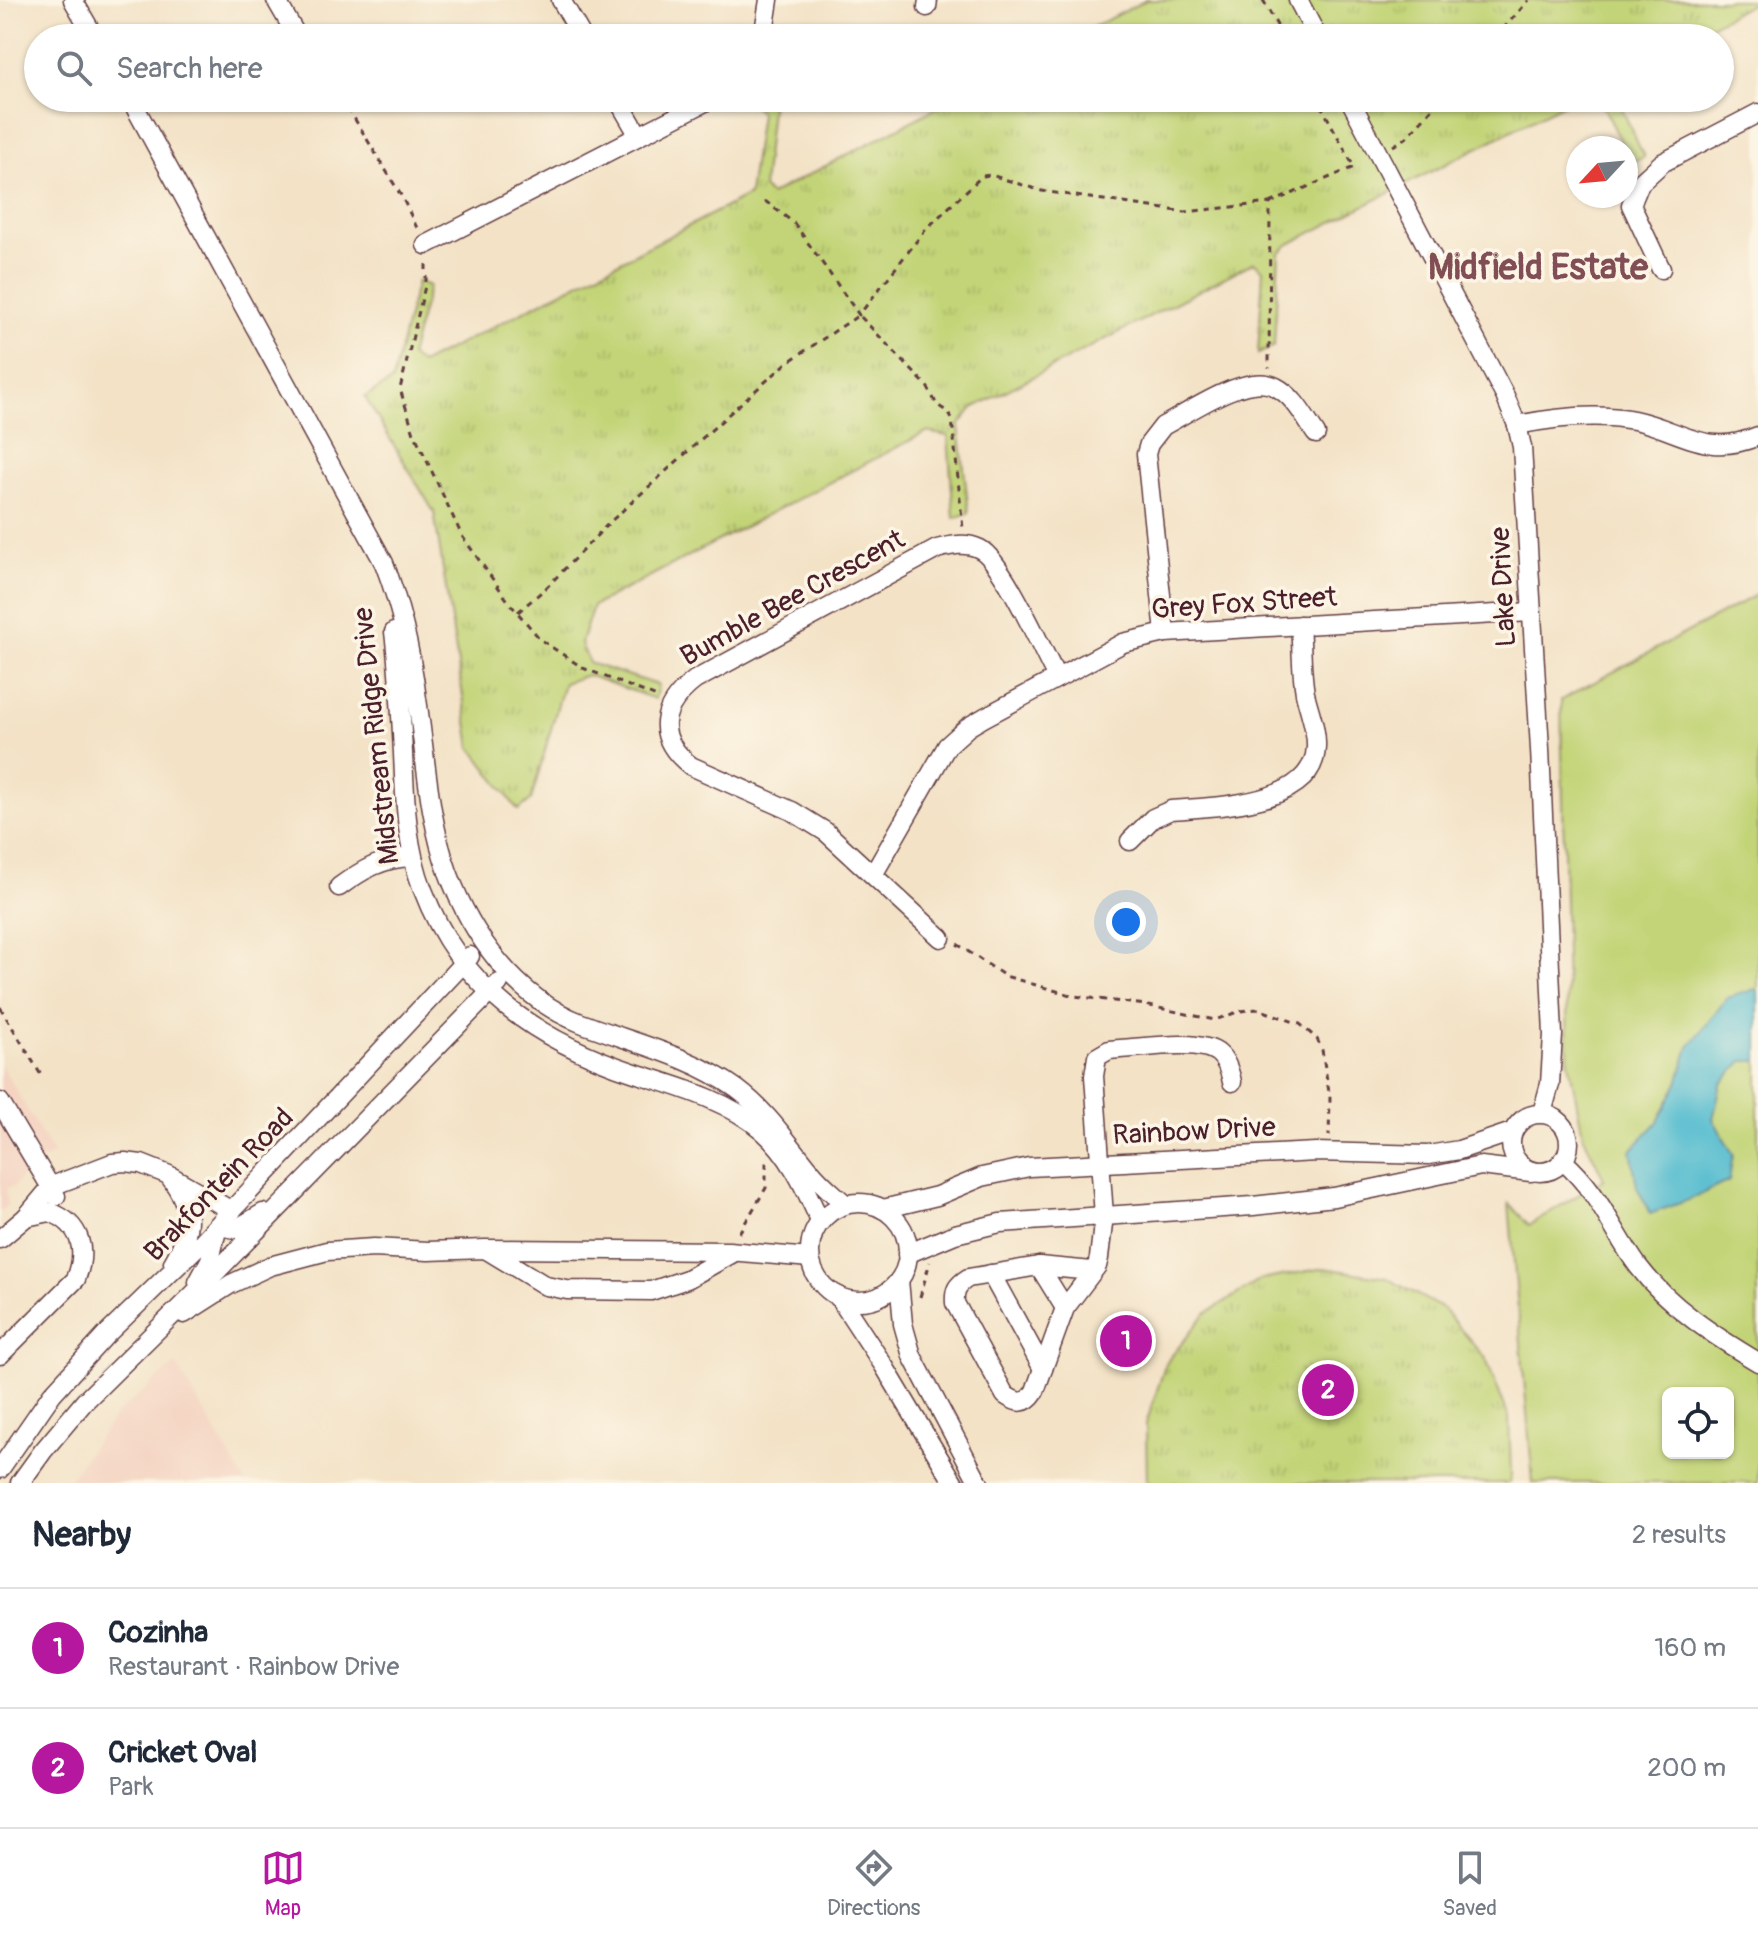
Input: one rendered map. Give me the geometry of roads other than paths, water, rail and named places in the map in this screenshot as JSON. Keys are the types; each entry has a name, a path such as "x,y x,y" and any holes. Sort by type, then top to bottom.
{"street":[{"path":"73,0 87,24"},
{"path":"276,0 290,24"},
{"path":"561,0 575,24"},
{"path":"765,24 769,0"},
{"path":"1298,0 1311,24"},
{"name":"Midstream Ridge Drive","path":"138,112 384,563 395,592 412,663 436,834 461,904 483,942 528,990 577,1021 687,1061 736,1089 762,1110 811,1172 845,1204"},
{"path":"625,112 639,136"},
{"path":"426,245 686,112"},
{"name":"Lake Drive","path":"1356,112 1505,396 1517,425 1524,472 1553,1035 1550,1084 1542,1113"},
{"path":"1661,269 1631,205 1640,183 1662,163 1758,113"},
{"path":"1165,633 1146,473 1149,444 1163,426 1232,390 1255,383 1269,384 1290,397 1316,434"},
{"path":"1517,425 1586,418 1634,420 1716,446 1758,436"},
{"name":"Bumble Bee Crescent","path":"941,938 837,840 807,820 691,766 680,757 668,737 665,721 672,703 695,680 937,549 965,544 986,552 994,563 1057,678"},
{"name":"Midstream Ridge Drive","path":"384,563 400,676 406,814 412,857 436,921 463,963 529,1025 556,1042 596,1060 700,1094 747,1118 786,1155 820,1221"},
{"name":"Grey Fox Street","path":"873,875 947,746 957,735 1123,643 1165,633 1531,612"},
{"path":"1130,841 1160,814 1262,800 1290,785 1310,768 1316,746 1305,688 1300,625"},
{"path":"339,887 375,863 412,857"},
{"name":"Brakfontein Road","path":"0,1469 52,1394 106,1335 218,1226 483,942"},
{"name":"Brakfontein Road","path":"23,1480 85,1401 192,1296 508,972"},
{"path":"1092,1271 1039,1266 968,1278 954,1292 955,1303 1005,1395 1015,1402 1030,1399 1065,1308 1097,1266 1099,1258 1104,1216 1094,1065 1097,1057 1120,1049 1198,1046 1217,1052 1230,1071 1232,1082"},
{"path":"0,1102 52,1186 65,1220 83,1247 83,1263 76,1279 0,1355"},
{"path":"907,1254 979,1227 1000,1223 1334,1197 1481,1166 1531,1172 1550,1171 1563,1161 1569,1149 1566,1129 1560,1121 1542,1113 1524,1118 1512,1132 1511,1151 1522,1167 1531,1172"},
{"name":"Rainbow Drive","path":"883,1209 937,1196 1008,1170 1329,1152 1444,1153 1512,1132"},
{"path":"1563,1161 1600,1202 1638,1266 1661,1292 1732,1347 1758,1362"},
{"path":"0,1239 26,1217 52,1186 112,1163 141,1164 169,1175 232,1211"},
{"path":"162,1283 187,1234 189,1220 184,1197 169,1175"},
{"path":"192,1296 210,1260 218,1226 236,1229 292,1193"},
{"path":"838,1296 855,1300 871,1299 887,1292 899,1280 907,1254 901,1228 883,1209 868,1203 845,1204 832,1210 820,1221 811,1242 810,1258 819,1281 838,1296 954,1483"},
{"path":"26,1217 50,1212 65,1220"},
{"name":"Brakfontein Road","path":"144,1341 215,1294 270,1266 327,1251 374,1248 428,1251 730,1251 810,1258"},
{"path":"485,1249 546,1286 609,1291 651,1291 670,1286 730,1251"},
{"path":"1039,1266 1065,1308"},
{"path":"991,1274 1043,1369"},
{"path":"899,1280 903,1324 912,1356 979,1483"}],"water":[{"path":"1755,989 1758,991 1758,1061 1743,1061 1721,1084 1713,1119 1733,1154 1729,1181 1650,1214 1637,1187 1631,1150 1657,1123 1678,1083 1689,1047 1727,998"}],"place":[{"name":"Cozinha","path":"1126,1341"},
{"name":"Cricket Oval","path":"1328,1390"}],"district":[{"name":"Midfield Estate","path":"1538,266"}]}
